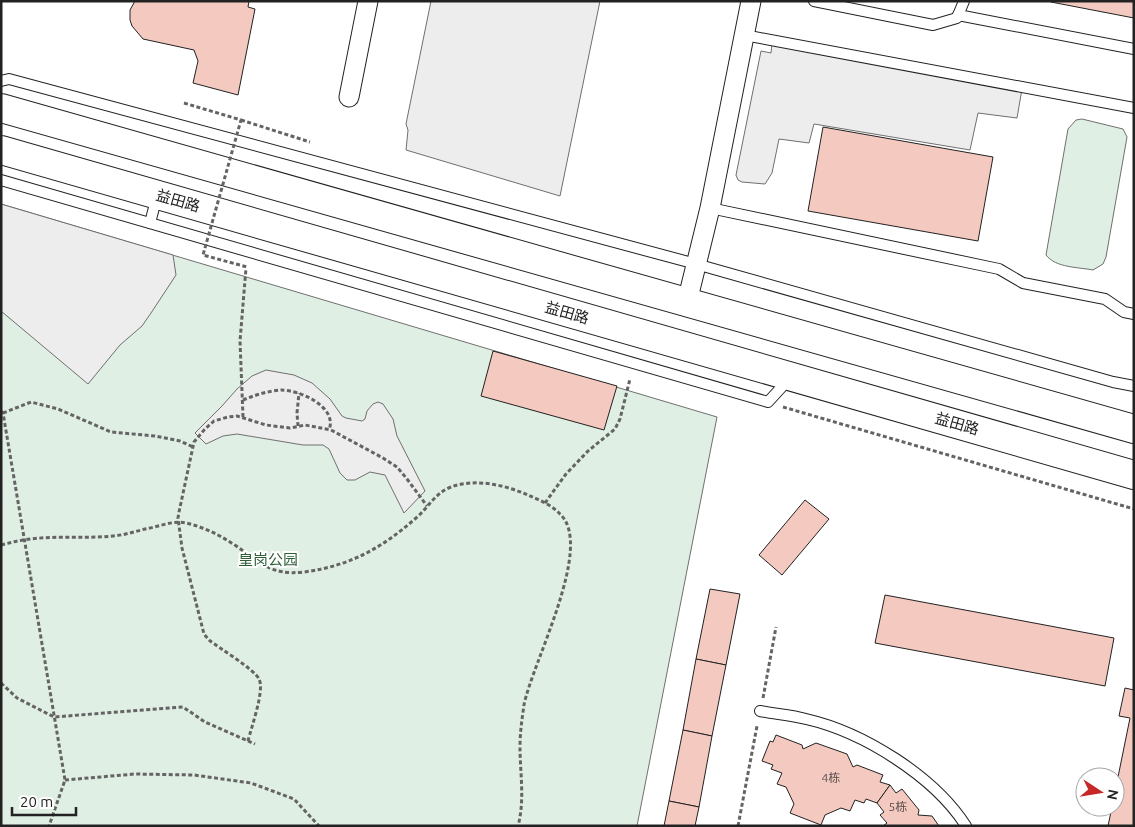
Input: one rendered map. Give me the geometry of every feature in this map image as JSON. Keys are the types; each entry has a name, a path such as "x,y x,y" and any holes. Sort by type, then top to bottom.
{"main road":[{"path":"1,108 1134,429"},
{"name":"益田路","path":"1,150 1134,475"}],"street":[{"path":"349,97 368,1"},
{"path":"687,302 710,208 750,1"}],"lane":[{"path":"814,1 932,25 957,18 964,1"},
{"path":"958,15 1134,49"},
{"path":"744,35 1134,108"},
{"path":"1,81 9,79 696,264 1103,379 1134,386"},
{"path":"1,180 768,402 791,377"},
{"path":"150,223 158,195"},
{"path":"710,208 999,269 1023,282 1105,299 1124,312 1134,314"},
{"path":"760,711 806,719 851,733 892,755 929,784 961,818 966,826"}],"path":[{"path":"184,103 313,142"},
{"path":"241,120 203,254 247,267 240,341 243,417"},
{"path":"544,503 566,474 615,429 620,419 630,379"},
{"path":"243,400 284,390 299,394 317,403 328,413 329,430"},
{"path":"298,426 299,394"},
{"path":"50,826 65,780 2,412 31,402 58,408 111,432 155,436 180,441 193,447"},
{"path":"768,402 1134,508"},
{"path":"248,741 259,697 260,680 253,672 209,640 204,634 185,558 179,522 179,512 193,447 198,436 214,422 228,416 243,417 266,425 290,428 312,426 329,430 397,467 427,506"},
{"path":"1,545 25,540 115,536 179,522 221,536 254,560 272,569 304,572 350,561 378,548 418,516 434,498 447,488 459,484 497,485 520,491 544,503 562,514 568,525 571,550 563,593 525,701 520,728 522,813 518,826"},
{"path":"1,684 16,698 54,717 183,707 205,722 255,744"},
{"path":"65,780 135,774 194,775 251,782 294,799 319,826"}],"green space":[{"path":"1082,119 1123,129 1127,137 1106,257 1103,264 1093,270 1061,265 1046,255 1068,129 1076,120"},
{"name":"皇岗公园","path":"1,204 717,417 637,826 1,826"}],"shaded area":[{"path":"431,1 600,1 560,196 406,150 408,130 406,124"},
{"path":"772,43 1022,89 1017,118 978,113 970,150 814,124 809,143 779,139 772,173 765,184 742,182 738,180 736,175 761,51 771,53"},
{"path":"1,204 173,255 176,275 151,313 142,326 120,345 88,384 1,311"},
{"path":"266,370 294,375 312,383 330,399 342,416 346,418 362,421 373,404 378,402 383,404 393,419 397,436 425,491 404,513 385,475 370,472 355,480 347,480 340,473 329,449 323,445 303,445 237,434 223,436 206,444 195,433 237,389 252,376"}],"building":[{"path":"135,1 249,1 248,7 255,9 238,95 193,83 198,61 194,50 143,39 132,26 130,20 130,10"},
{"path":"1049,1 1134,1 1134,18 1051,2"},
{"path":"823,127 993,157 978,241 808,211"},
{"path":"493,351 617,386 604,430 481,396"},
{"path":"805,500 829,519 782,575 759,555"},
{"path":"710,589 740,594 726,665 696,659"},
{"path":"885,595 1114,638 1105,686 875,643"},
{"path":"696,659 726,665 712,736 683,730"},
{"path":"1125,688 1134,690 1134,826 1108,826 1110,817 1125,817 1125,767 1120,767 1130,718 1119,716"},
{"path":"683,730 712,736 699,807 669,801"},
{"path":"776,735 802,745 803,749 816,743 847,754 853,767 857,765 883,775 880,782 890,785 877,803 866,799 864,803 855,800 850,811 841,808 825,815 821,825 790,813 794,804 786,787 777,784 782,773 771,769 773,765 762,761 770,741 773,742"},
{"path":"890,785 896,793 902,789 919,810 918,815 932,816 939,826 883,826 887,823 880,815 884,812 877,803"},
{"path":"669,801 699,807 695,826 664,826"}]}
